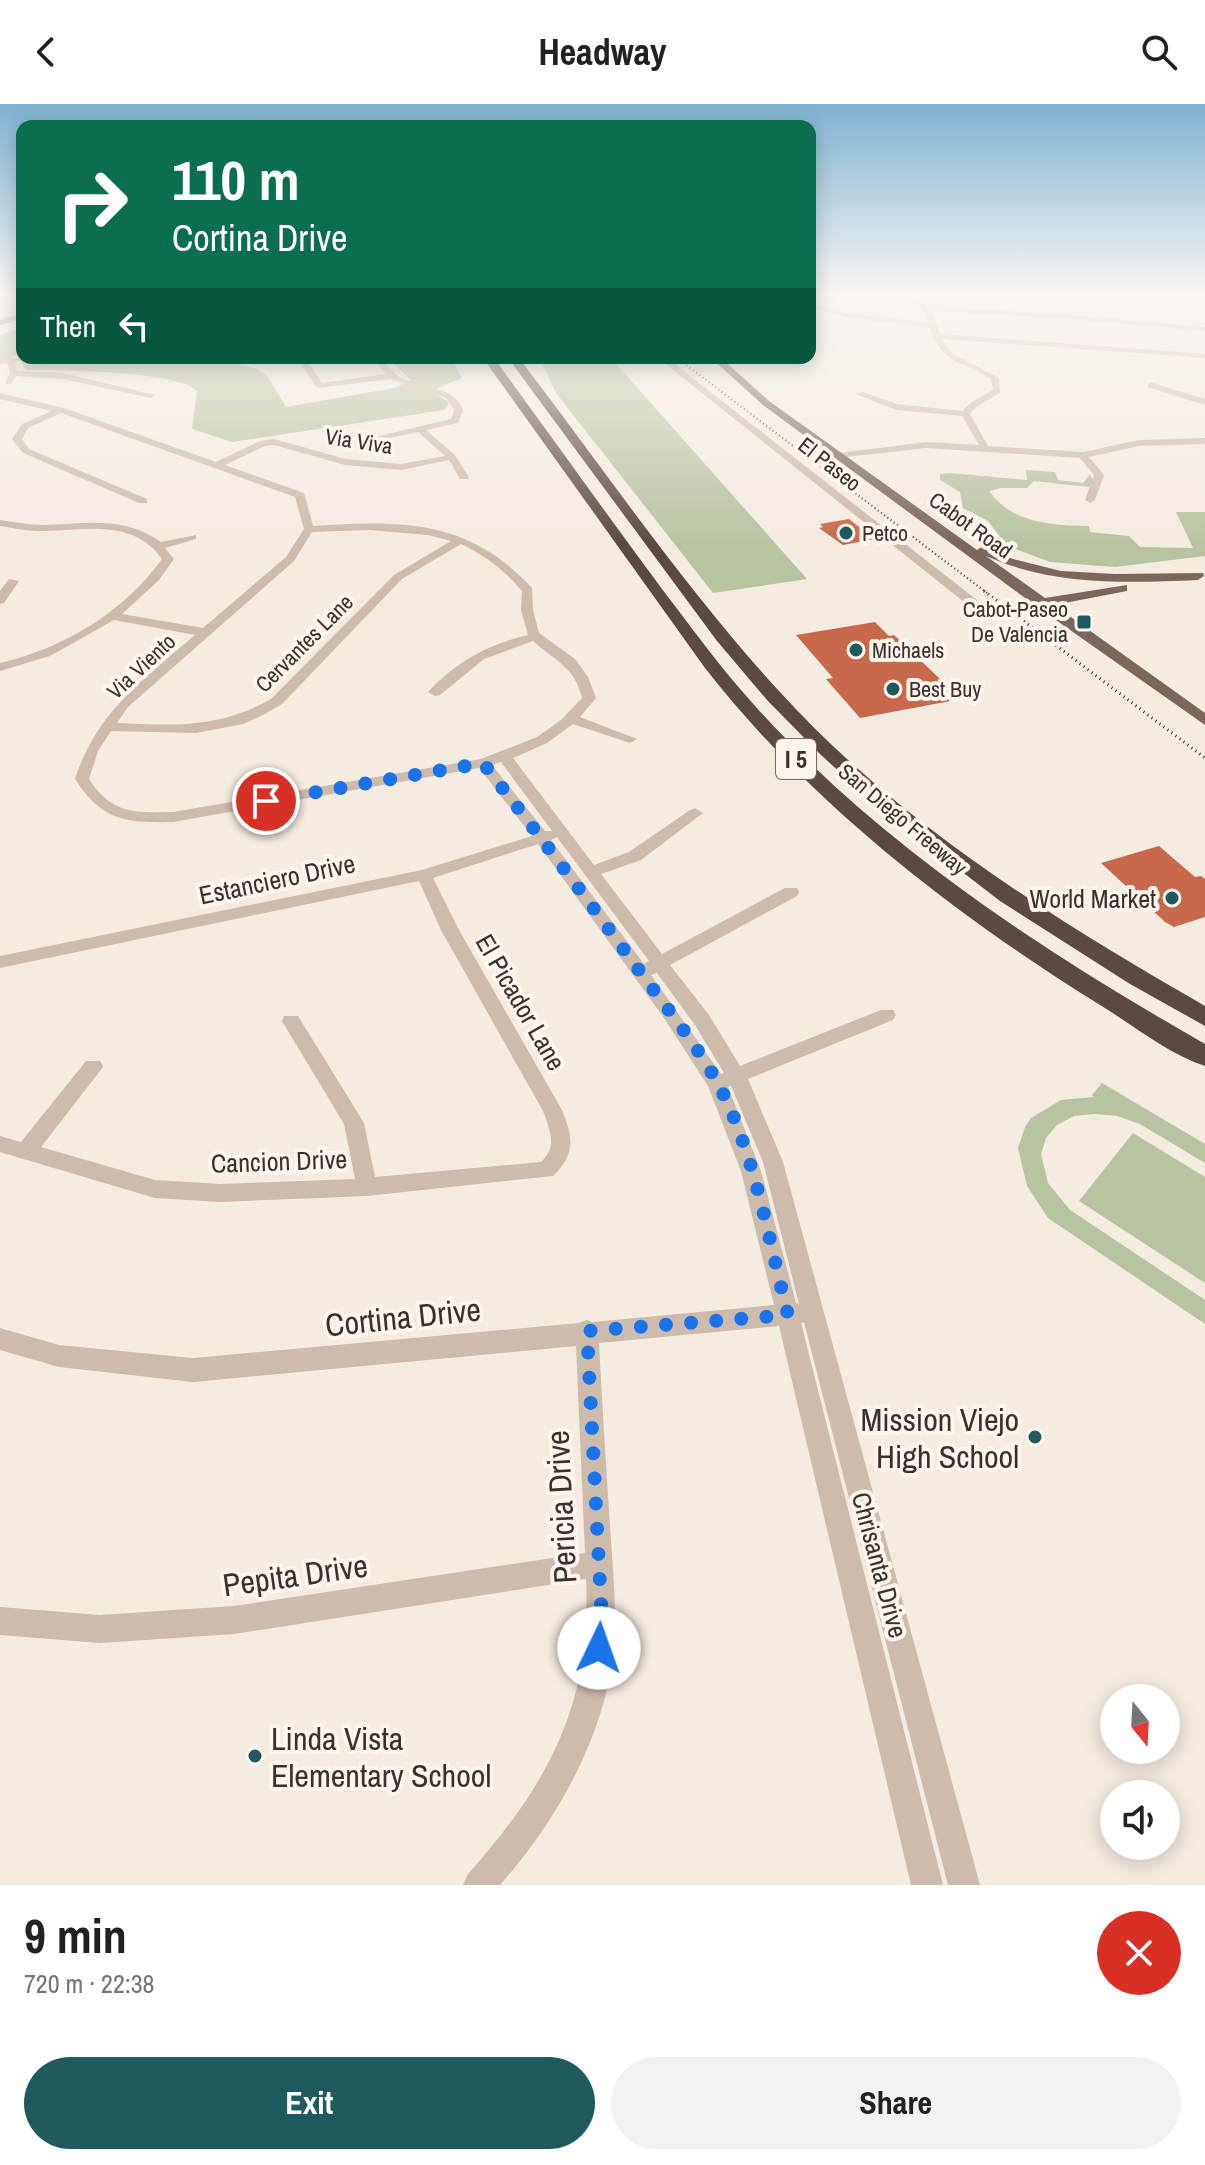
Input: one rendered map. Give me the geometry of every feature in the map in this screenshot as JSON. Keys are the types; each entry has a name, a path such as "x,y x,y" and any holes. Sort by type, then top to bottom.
{"highway":[{"name":"San Diego Freeway","path":"502,378 691,639 747,708 803,765 866,824 1017,940 1102,998 1205,1056"},
{"name":"San Diego Freeway","path":"530,378 723,637 757,680 800,726 877,796 973,870 1058,928 1205,1017"},
{"path":"536,378 537,386"}],"main road":[{"name":"Cabot Road","path":"738,378 766,403 1205,720"},
{"path":"949,535 1017,565 1072,577 1113,580 1202,575"},
{"path":"1041,603 1202,575"}],"street":[{"path":"74,378 151,395"},
{"path":"314,378 320,386 378,378"},
{"path":"380,437 457,419 455,402 446,395 396,378"},
{"name":"El Paseo","path":"688,378 973,603"},
{"path":"965,414 973,405 997,391 998,384 993,378"},
{"path":"1150,385 1205,402"},
{"path":"860,394 896,407 965,414"},
{"path":"0,396 61,410 300,495 309,529 406,527 462,539 491,554 528,590 525,610 533,637 573,666 582,677 589,698 573,719 554,735 504,756"},
{"path":"61,410 25,426 17,439 26,451 143,501"},
{"path":"965,414 982,438 984,449"},
{"path":"420,429 452,457 464,477"},
{"path":"842,458 915,449 984,449 1083,455 1149,442 1205,441"},
{"name":"Via Viva","path":"217,465 263,443 274,442 345,462 401,467 452,457"},
{"path":"1083,455 1099,475 1090,500"},
{"path":"0,523 40,528 91,524 123,527 144,534 160,546 168,559 158,577 111,616 50,653 0,667"},
{"name":"Via Viento","path":"309,529 290,559 123,704 91,751 82,779 94,801 129,818 173,817 483,763 504,756"},
{"path":"160,546 192,537"},
{"name":"Cervantes Lane","path":"109,727 201,730 224,726 262,712 277,701 398,577 462,539"},
{"path":"0,600 13,581"},
{"path":"111,616 207,633"},
{"path":"435,692 476,655 501,644 533,637"},
{"path":"573,719 630,739"},
{"name":"Chrisanta Drive","path":"504,756 551,835 650,968"},
{"name":"Chrisanta Drive","path":"483,763 589,872 727,1080 773,1162 964,1885"},
{"path":"589,872 635,856 695,813"},
{"name":"Estanciero Drive","path":"0,962 424,875 551,835"},
{"name":"El Picador Lane","path":"424,875 450,930 552,1110 563,1141 560,1158"},
{"path":"650,968 791,892"},
{"path":"727,1080 887,1015"},
{"path":"291,1021 354,1123 367,1187"},
{"path":"25,1152 93,1066"},
{"name":"Chrisanta Drive","path":"727,1080 788,1315 927,1885"},
{"name":"Cancion Drive","path":"0,1144 155,1189 220,1193 367,1187 546,1170 560,1158"},
{"name":"Cortina Drive","path":"0,1339 59,1356 193,1370 587,1331 815,1313"},
{"name":"Pericia Drive","path":"479,1885 515,1846 551,1792 585,1713 596,1673 602,1623 587,1331"},
{"name":"Pepita Drive","path":"0,1621 100,1629 234,1620 598,1564"}],"green space":[{"path":"160,378 269,378 286,407 394,388 411,380 409,378 462,378 430,391 447,401 449,404 444,410 232,442 192,429 197,391 186,384"},
{"path":"549,378 629,378 807,579 713,593 556,393"},
{"path":"1026,470 1055,472 1058,480 1083,483 1090,474 1093,480 1089,487 1034,481 1027,488 989,491 1009,510 1021,516 1047,523 1089,526 1090,532 1129,536 1140,547 1193,548 1176,512 1205,512 1205,556 1115,567 1050,562 1007,546 988,521 963,508 960,492 940,480 940,474 951,473 1027,480"},
{"path":"1102,1083 1205,1144 1205,1163 1140,1124 1117,1116 1074,1116 1057,1125 1046,1138 1041,1154 1048,1183 1070,1210 1205,1300 1205,1324 1048,1218 1027,1186 1018,1148 1031,1118 1061,1100 1094,1097 1092,1095"},
{"path":"1133,1133 1205,1177 1205,1283 1079,1201"}],"building":[{"name":"Petco","path":"849,519 874,539 843,545 819,528 823,527 820,524"},
{"path":"875,622 889,636 894,635 961,699 860,718 826,679 833,678 796,635"},
{"name":"World Market","path":"1159,846 1195,877 1205,879 1205,917 1174,927 1101,863"}],"railway":[{"path":"704,378 987,593"},
{"path":"984,591 1205,758"}],"place":[{"name":"Petco","path":"846,533"},
{"name":"Cabot-Paseo De Valencia","path":"1084,622"},
{"name":"Michaels","path":"856,650"},
{"name":"Best Buy","path":"893,689"},
{"name":"World Market","path":"1172,898"},
{"name":"Mission Viejo High School","path":"1035,1437"},
{"name":"Linda Vista Elementary School","path":"255,1756"}],"route":[{"path":"266,801 483,763 670,1013 717,1083 737,1131 751,1171 788,1315 587,1331 602,1623 599,1648"}]}
